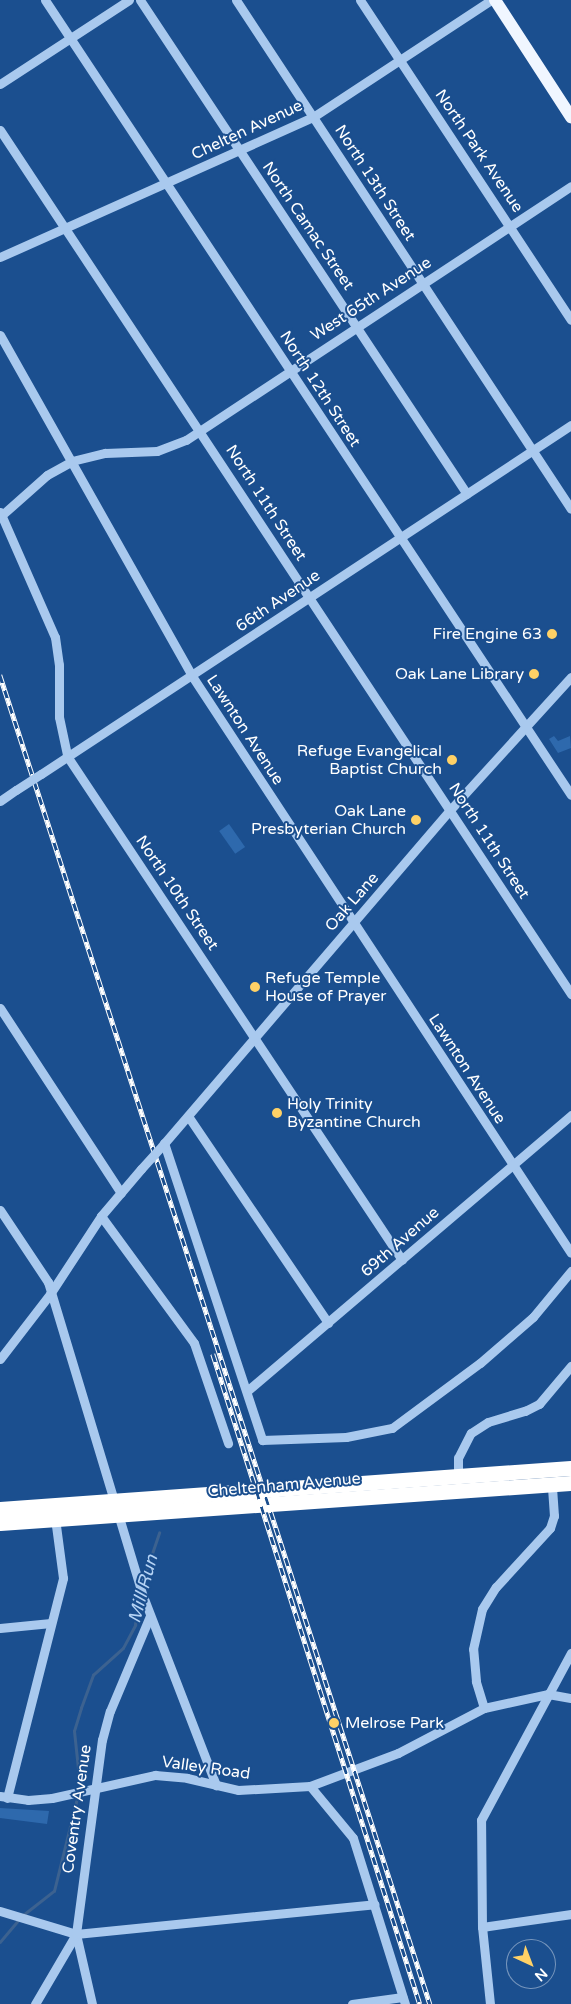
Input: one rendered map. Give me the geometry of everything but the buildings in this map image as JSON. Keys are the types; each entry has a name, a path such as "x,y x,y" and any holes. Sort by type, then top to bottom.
{"highway":[{"name":"Cheltenham Avenue","path":"0,1509 116,1506 458,1482 571,1468"},
{"name":"Cheltenham Avenue","path":"458,1482 571,1483"},
{"name":"Cheltenham Avenue","path":"0,1523 55,1518 116,1506"}],"main road":[{"path":"495,0 571,117"}],"street":[{"name":"North 12th Street","path":"45,0 571,795"},
{"path":"0,84 129,0"},
{"name":"North Camac Street","path":"140,0 467,494"},
{"name":"North 13th Street","path":"236,0 571,509"},
{"name":"North Park Avenue","path":"360,0 571,320"},
{"name":"Chelten Avenue","path":"0,257 313,117 491,0"},
{"name":"North 11th Street","path":"0,130 571,994"},
{"name":"West 65th Avenue","path":"1,514 47,475 72,461 105,452 167,449 200,431 571,186"},
{"name":"Lawnton Avenue","path":"0,335 192,676 571,1253"},
{"name":"66th Avenue","path":"0,801 571,425"},
{"name":"North 10th Street","path":"1,514 55,637 59,665 59,716 67,756 402,1260"},
{"name":"Oak Lane","path":"120,1193 450,810 527,728 571,677"},
{"path":"0,1008 120,1193 101,1216 50,1294 0,1358"},
{"name":"69th Avenue","path":"247,1391 571,1115"},
{"path":"188,1116 328,1323"},
{"path":"162,1146 247,1391 262,1440 346,1437 392,1428 480,1364 533,1317 571,1271"},
{"path":"0,1210 48,1282 50,1294 143,1596 216,1785"},
{"path":"101,1216 194,1343 228,1444"},
{"path":"458,1482 459,1453 472,1432 488,1422 525,1411 539,1404 571,1366"},
{"path":"484,1708 476,1681 473,1649 482,1609 496,1587 550,1528 554,1516 552,1484"},
{"path":"4,1797 63,1578 55,1518"},
{"name":"Coventry Avenue","path":"35,2004 76,1934 94,1788 110,1711 150,1616"},
{"path":"0,1628 51,1623"},
{"path":"490,2004 482,1927 482,1820 571,1653"},
{"name":"Valley Road","path":"4,1797 36,1800 155,1775 216,1785 263,1790 310,1786 398,1753 484,1708 548,1694 571,1698"},
{"path":"310,1786 352,1838 404,2001 352,2004"},
{"path":"0,1911 76,1934 374,1904"},
{"path":"482,1927 571,1914"},
{"path":"76,1934 92,2004"}],"shaded area":[{"path":"554,736 558,741 570,736 571,748 558,753 549,739"},
{"path":"229,824 245,847 235,854 219,831"},
{"path":"0,1808 49,1811 47,1824 0,1818"}],"waterway":[{"name":"Mill Run","path":"142,1583 159,1533"},
{"name":"Mill Run","path":"79,1778 74,1731 81,1708 93,1675 123,1648 135,1625 139,1593"},
{"name":"Mill Run","path":"23,1915 54,1891 76,1802"},
{"name":"Mill Run","path":"0,1942 19,1919"}],"railway":[{"path":"0,675 430,2004"},
{"path":"213,1354 420,2004"}],"place":[{"name":"Fire Engine 63","path":"552,634"},
{"name":"Oak Lane Library","path":"534,674"},
{"name":"Refuge Evangelical Baptist Church","path":"452,760"},
{"name":"Oak Lane Presbyterian Church","path":"416,820"},
{"name":"Refuge Temple House of Prayer","path":"255,987"},
{"name":"Holy Trinity Byzantine Church","path":"277,1113"},
{"name":"Melrose Park","path":"334,1723"}]}
